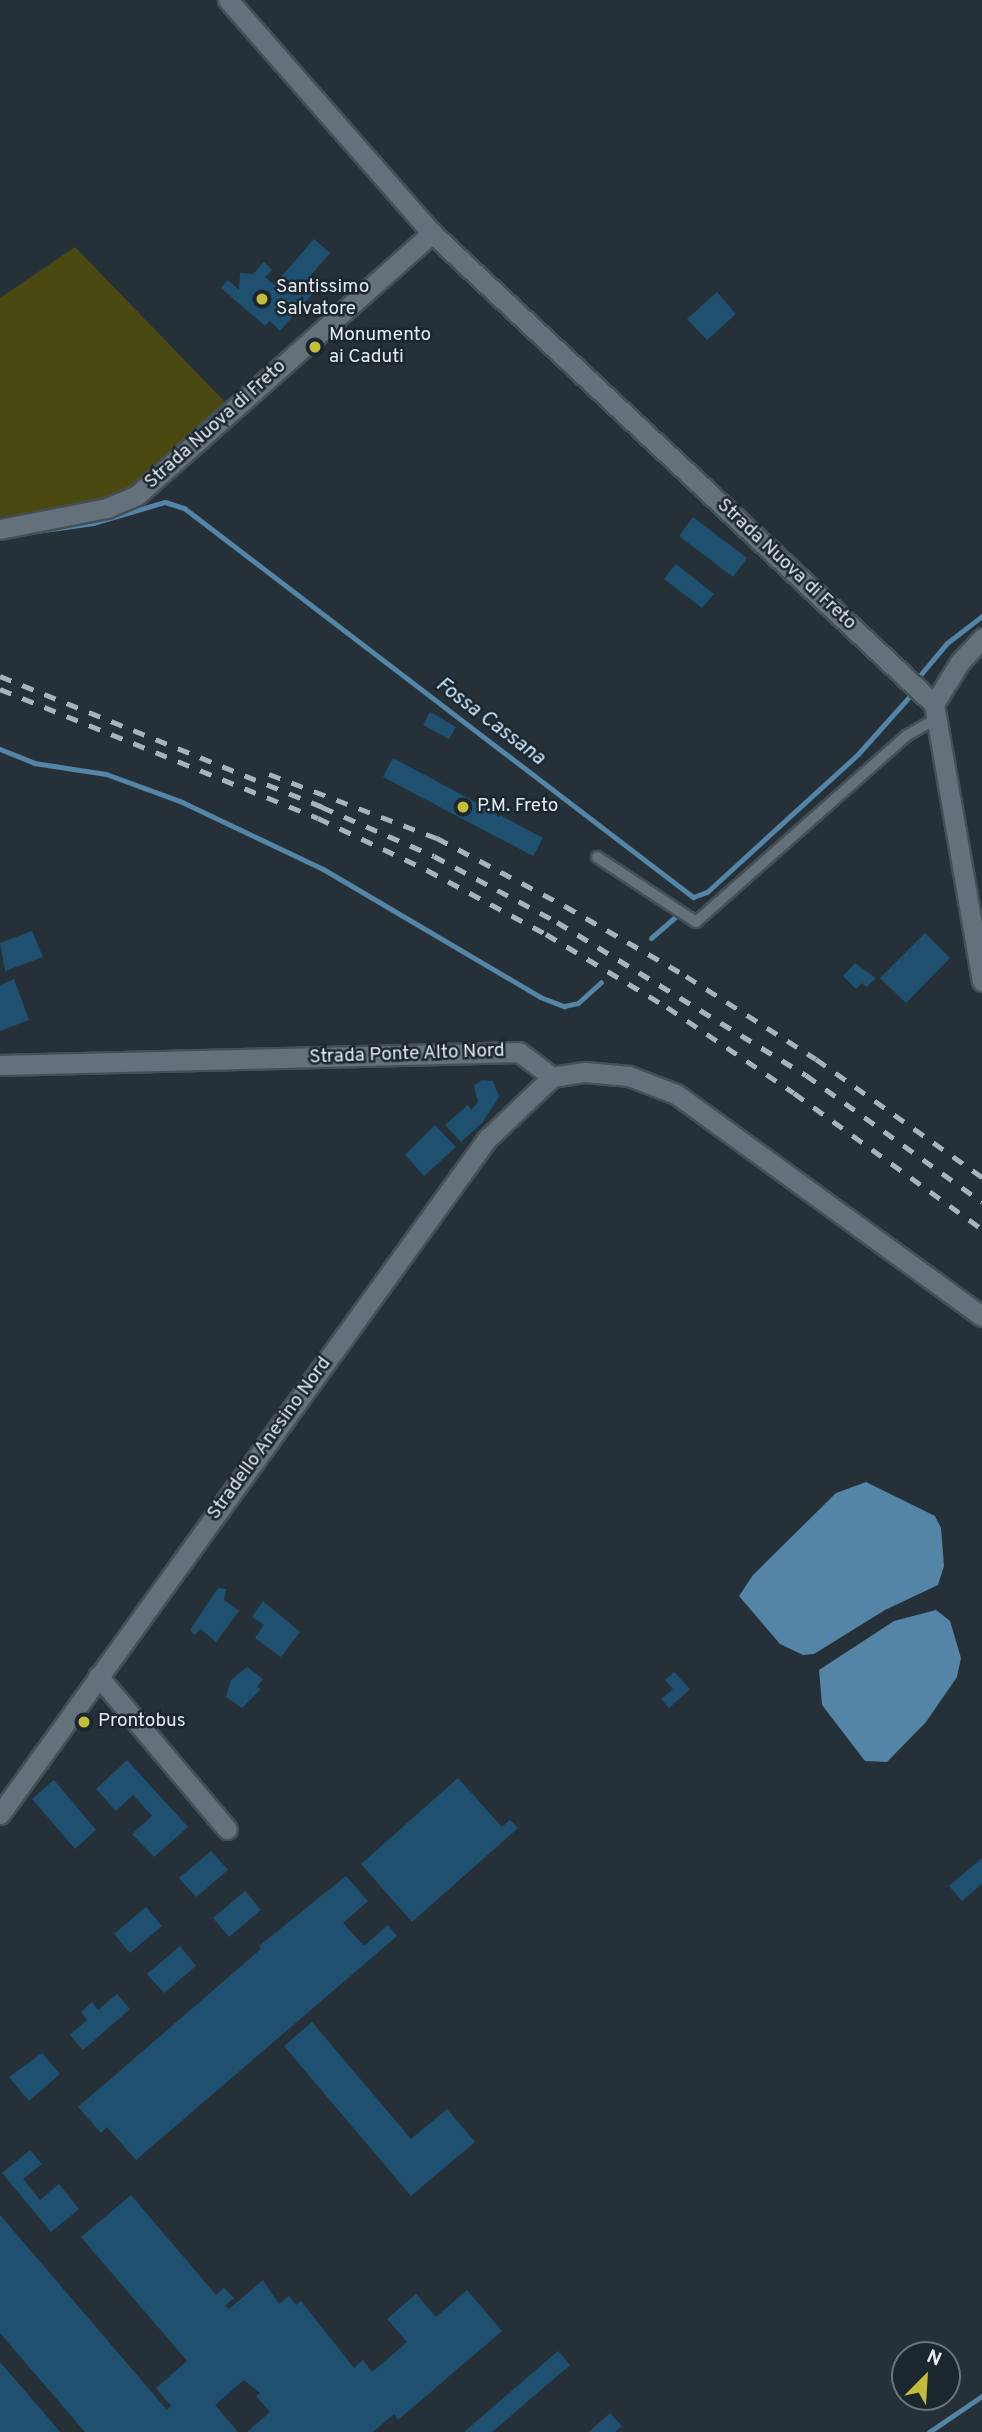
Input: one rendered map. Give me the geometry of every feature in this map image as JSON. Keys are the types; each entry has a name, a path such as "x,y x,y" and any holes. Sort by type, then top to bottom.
{"street":[{"name":"Strada Nuova di Freto","path":"228,0 432,233 935,711"},
{"name":"Strada Nuova di Freto","path":"0,529 107,508 137,495 432,233"},
{"path":"982,638 956,668 935,711 982,981"},
{"name":"Strada Ponte Alto Nord","path":"0,1065 519,1052 552,1077"},
{"path":"552,1077 585,1072 629,1076 676,1094 982,1316"},
{"name":"Stradello Anesino Nord","path":"0,1814 486,1139 552,1077"},
{"path":"98,1676 227,1829"}],"lane":[{"path":"597,857 695,922 935,711"}],"shaded area":[{"path":"75,247 226,403 135,485 108,501 0,517 0,298"}],"water":[{"path":"866,1482 935,1516 941,1528 944,1566 938,1585 885,1610 814,1654 803,1655 780,1644 739,1596 753,1575 836,1493"},
{"path":"936,1610 950,1621 961,1658 957,1677 926,1722 887,1762 865,1761 822,1705 819,1670 894,1621"}],"building":[{"path":"314,239 330,253 311,275 321,284 280,331 270,321 265,326 221,288 228,280 239,290 240,273 253,274 264,262 272,270 265,277 274,285"},
{"path":"717,292 736,314 707,340 687,319"},
{"path":"693,517 747,558 733,577 679,536"},
{"path":"676,564 714,594 702,608 664,579"},
{"path":"430,712 456,727 449,739 423,725"},
{"name":"P.M. Freto","path":"393,758 543,838 533,856 383,777"},
{"path":"32,931 43,957 5,971 0,943"},
{"path":"925,933 950,958 906,1003 880,978"},
{"path":"855,963 876,978 866,987 862,983 856,989 843,976"},
{"path":"14,979 29,1020 0,1031 0,985"},
{"path":"482,1080 493,1081 499,1097 482,1123 461,1142 445,1125 468,1105 471,1110 478,1102 474,1086"},
{"path":"435,1125 456,1147 424,1176 405,1155"},
{"path":"218,1588 226,1589 224,1600 239,1611 216,1642 201,1629 194,1635 190,1630"},
{"path":"263,1601 300,1632 281,1657 255,1638 264,1625 252,1617"},
{"path":"247,1667 263,1679 257,1687 261,1689 242,1708 226,1697 231,1680"},
{"path":"674,1672 690,1689 669,1708 661,1699 673,1689 665,1680"},
{"path":"127,1760 188,1827 154,1857 132,1834 152,1816 133,1795 116,1811 96,1789"},
{"path":"458,1778 502,1827 510,1820 518,1828 412,1922 361,1864"},
{"path":"54,1780 96,1830 75,1849 32,1799"},
{"path":"211,1851 228,1870 196,1897 179,1878"},
{"path":"982,1858 982,1884 962,1901 949,1886"},
{"path":"346,1876 368,1901 343,1923 364,1946 388,1925 397,1936 136,2160 107,2127 101,2133 78,2107 261,1949 259,1946"},
{"path":"245,1891 261,1910 229,1937 213,1918"},
{"path":"146,1907 162,1926 130,1953 114,1934"},
{"path":"180,1946 196,1966 164,1993 147,1974"},
{"path":"117,1994 130,2009 83,2050 70,2035 87,2020 81,2012 92,2002 98,2010"},
{"path":"312,2022 411,2139 447,2109 475,2142 411,2196 284,2046"},
{"path":"42,2053 60,2074 29,2101 9,2077"},
{"path":"30,2150 42,2164 23,2179 40,2200 59,2184 79,2209 51,2232 2,2173"},
{"path":"131,2195 216,2295 224,2288 234,2298 225,2306 229,2309 263,2280 279,2304 289,2296 296,2305 301,2301 354,2368 363,2360 372,2372 407,2342 387,2319 416,2294 436,2317 467,2290 502,2331 398,2420 394,2414 373,2432 247,2432 270,2412 256,2396 260,2393 244,2380 215,2405 238,2432 85,2432 0,2333 0,2215 167,2410 171,2406 156,2388 187,2361 81,2237"},
{"path":"558,2351 570,2365 492,2432 464,2432"},
{"path":"0,2362 56,2427 60,2432 0,2432"},
{"path":"610,2413 622,2426 615,2432 589,2432"}],"waterway":[{"name":"Fossa Cassana","path":"37,531 93,523 165,502 184,508 693,897 707,892 858,754 909,697"},
{"name":"Fossa Cassana","path":"916,680 947,643 982,616"},
{"path":"0,749 34,763 106,774 182,802 323,869 540,997 564,1006 578,1003 601,982"},
{"path":"651,938 675,917"},
{"path":"929,2432 982,2396"}],"railway":[{"path":"0,676 322,807 434,856 557,922 806,1075 982,1202"},
{"path":"0,689 318,818 427,870 546,934 667,1007 794,1093 982,1229"},
{"path":"269,774 437,838 565,906 686,976 816,1059 982,1177"}],"place":[{"name":"Santissimo Salvatore","path":"262,299"},
{"name":"Monumento ai Caduti","path":"315,347"},
{"name":"P.M. Freto","path":"463,807"},
{"name":"Prontobus","path":"84,1722"}]}
